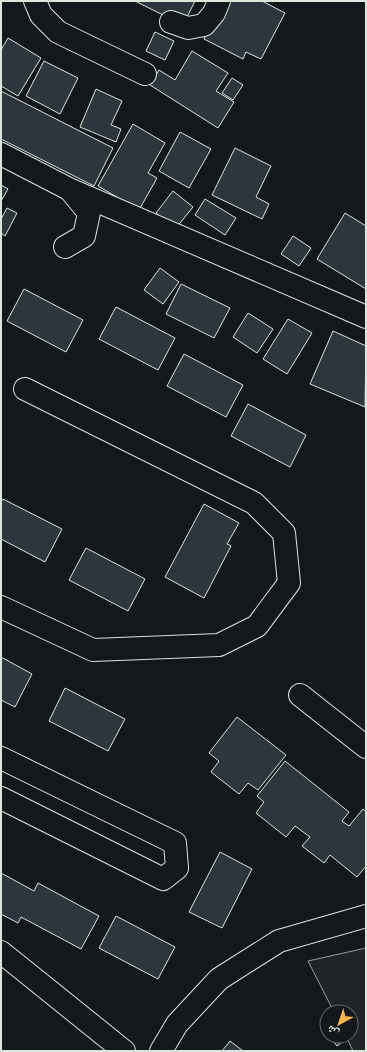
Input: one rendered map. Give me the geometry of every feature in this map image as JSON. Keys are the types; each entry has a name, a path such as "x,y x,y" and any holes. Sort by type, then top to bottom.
{"street":[{"path":"35,1 41,15 58,32 145,74"},
{"path":"171,22 188,28 204,25 214,13 219,1"},
{"path":"1,154 69,189 366,318"},
{"path":"65,247 84,236 89,213 69,189"},
{"path":"1,607 93,650 219,645 257,626 289,583 284,533 254,503 25,389"},
{"path":"300,695 366,747"},
{"path":"1,758 174,843 177,868 163,879 1,798"},
{"path":"161,1051 177,1024 219,979 279,941 366,916"},
{"path":"1,952 124,1051"}],"shaded area":[{"path":"366,948 366,1051 353,1051 350,1044 359,1044 359,1004 330,1004 308,961"}],"building":[{"path":"135,1 195,1 183,25"},
{"path":"223,1 262,1 285,13 261,59 246,52 243,59 204,39"},
{"path":"155,32 174,41 165,60 146,51"},
{"path":"8,38 41,58 18,96 1,86 1,50"},
{"path":"192,51 228,73 216,91 234,102 218,128 150,85 159,70 175,80"},
{"path":"44,61 78,78 60,114 26,96"},
{"path":"232,78 243,85 233,100 222,93"},
{"path":"96,89 122,101 111,125 121,129 116,142 80,127"},
{"path":"1,91 113,148 94,186 1,139"},
{"path":"133,124 165,143 148,173 157,178 139,210 98,186"},
{"path":"180,132 211,149 189,188 159,171"},
{"path":"235,148 271,166 256,197 269,204 262,219 212,195"},
{"path":"1,185 8,189 1,201"},
{"path":"173,191 193,207 176,228 156,213"},
{"path":"205,199 236,218 225,235 195,215"},
{"path":"7,208 17,213 5,236 1,233 1,219"},
{"path":"345,213 366,226 366,289 317,259"},
{"path":"293,236 311,248 299,266 281,254"},
{"path":"160,268 179,282 163,304 144,290"},
{"path":"181,284 230,308 214,338 166,314"},
{"path":"24,289 83,320 66,352 7,321"},
{"path":"116,307 175,338 158,370 99,339"},
{"path":"248,313 273,329 257,353 233,337"},
{"path":"288,319 312,333 287,374 263,359"},
{"path":"333,331 366,346 365,407 310,384"},
{"path":"184,354 243,385 226,417 167,386"},
{"path":"248,404 306,435 290,467 231,436"},
{"path":"3,499 62,529 45,562 1,539 1,502"},
{"path":"204,504 239,523 227,544 231,546 204,598 165,577"},
{"path":"86,548 145,579 128,611 69,580"},
{"path":"1,657 32,674 15,707 1,700"},
{"path":"65,688 125,719 108,751 49,721"},
{"path":"237,717 286,755 258,790 248,783 239,794 211,772 219,761 209,753"},
{"path":"285,761 349,812 342,821 349,826 363,809 366,812 366,866 357,877 330,855 324,863 302,846 310,837 295,826 286,837 256,813 264,802 257,796"},
{"path":"220,852 252,869 222,928 189,912"},
{"path":"1,873 34,891 38,883 99,916 81,949 21,917 18,923 1,914"},
{"path":"116,916 175,947 158,979 99,948"},
{"path":"230,1041 243,1051 222,1051"}]}
